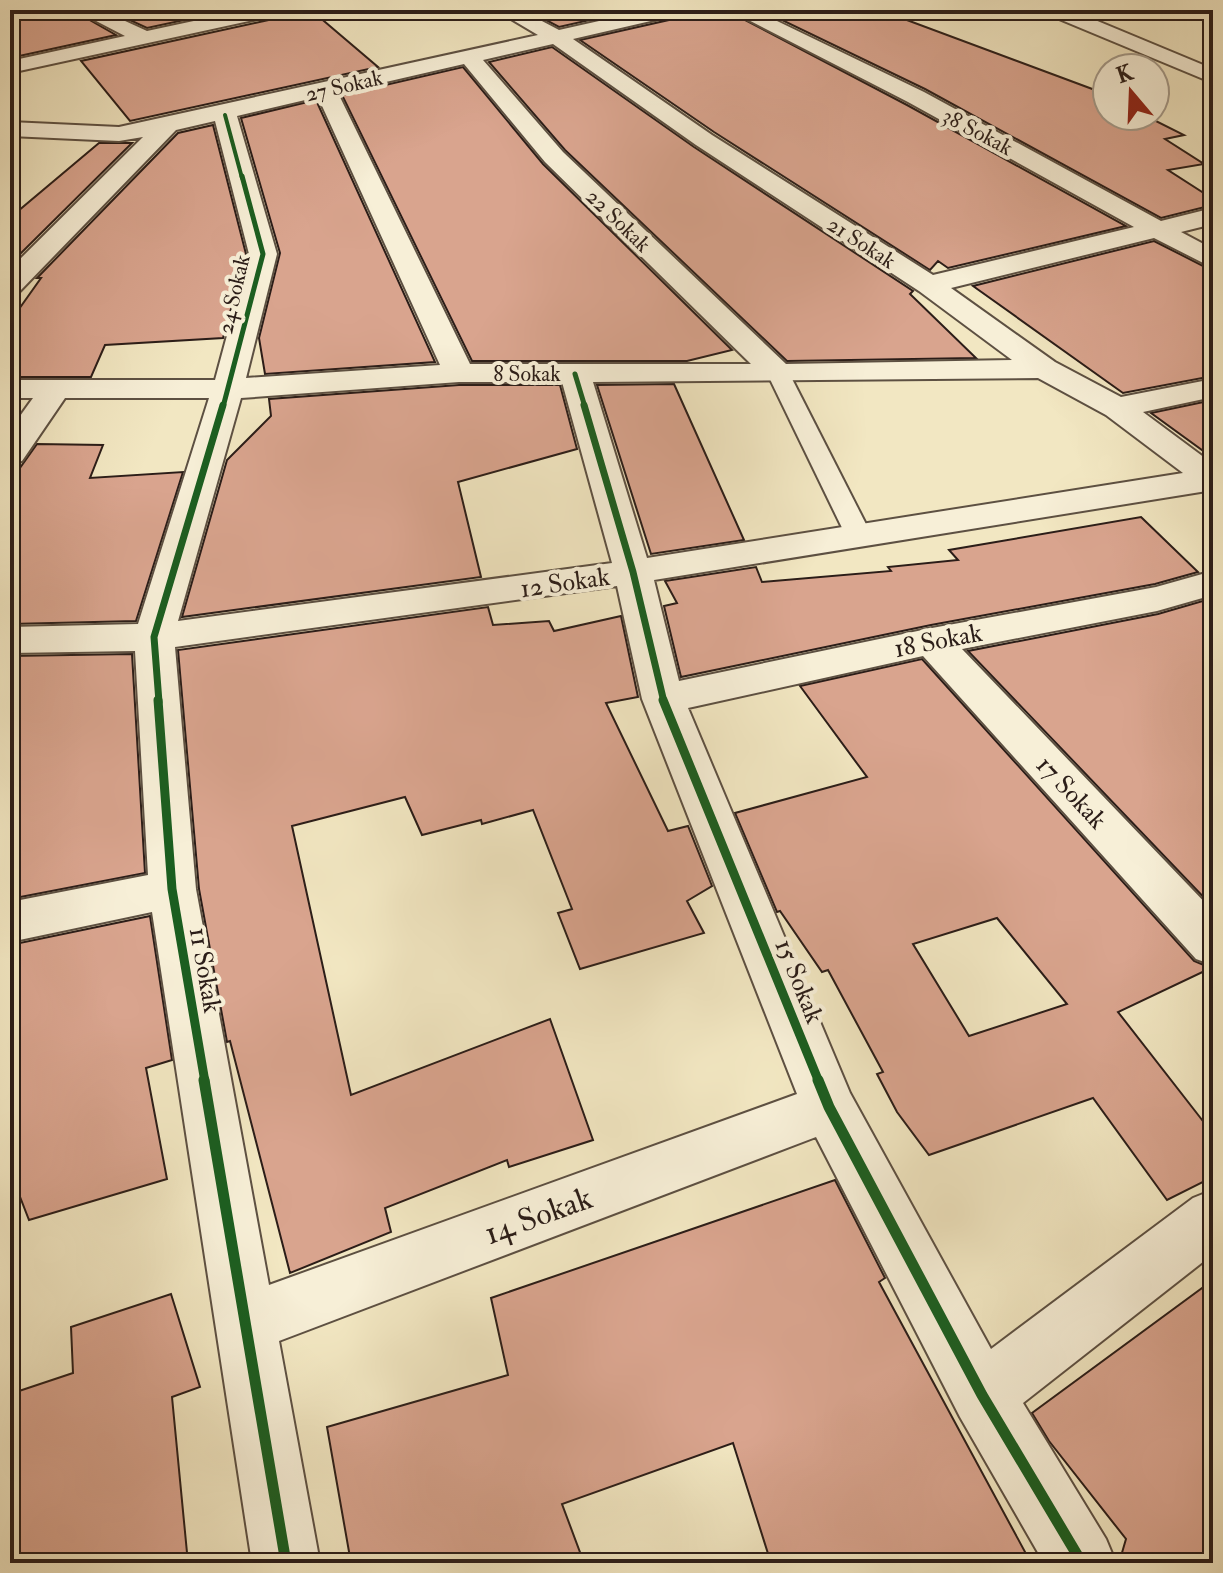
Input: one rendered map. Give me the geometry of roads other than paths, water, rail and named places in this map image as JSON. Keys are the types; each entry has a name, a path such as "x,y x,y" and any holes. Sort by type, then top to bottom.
{"street":[{"path":"85,10 144,37"},
{"path":"11,66 272,10"},
{"name":"21 Sokak","path":"506,10 557,37 704,140 929,285 1044,369 1117,408 1212,479"},
{"name":"27 Sokak","path":"10,129 119,134 225,115 325,88 674,10"},
{"name":"38 Sokak","path":"739,10 916,97 1213,260"},
{"path":"1060,11 1213,77"},
{"name":"22 Sokak","path":"469,57 554,157 778,373"},
{"path":"325,88 459,373"},
{"name":"24 Sokak","path":"225,115 263,254 228,389"},
{"path":"10,285 168,125"},
{"path":"929,285 1213,216"},
{"name":"8 Sokak","path":"10,389 228,389 459,373 1044,369"},
{"name":"15 Sokak","path":"575,374 633,572 663,699 829,1107 982,1395 1082,1563"},
{"path":"1117,408 1213,388"},
{"name":"11 Sokak","path":"228,389 154,637 172,889 286,1563"},
{"path":"10,454 55,390"},
{"name":"12 Sokak","path":"10,640 154,637 633,572 1212,479"},
{"name":"18 Sokak","path":"663,699 932,641 1157,599 1213,583"},
{"name":"17 Sokak","path":"932,641 1213,944"},
{"path":"10,922 172,889"},
{"name":"14 Sokak","path":"247,1323 829,1107"},
{"path":"982,1395 1213,1218"}],"lane":[{"path":"778,373 859,536"}]}
